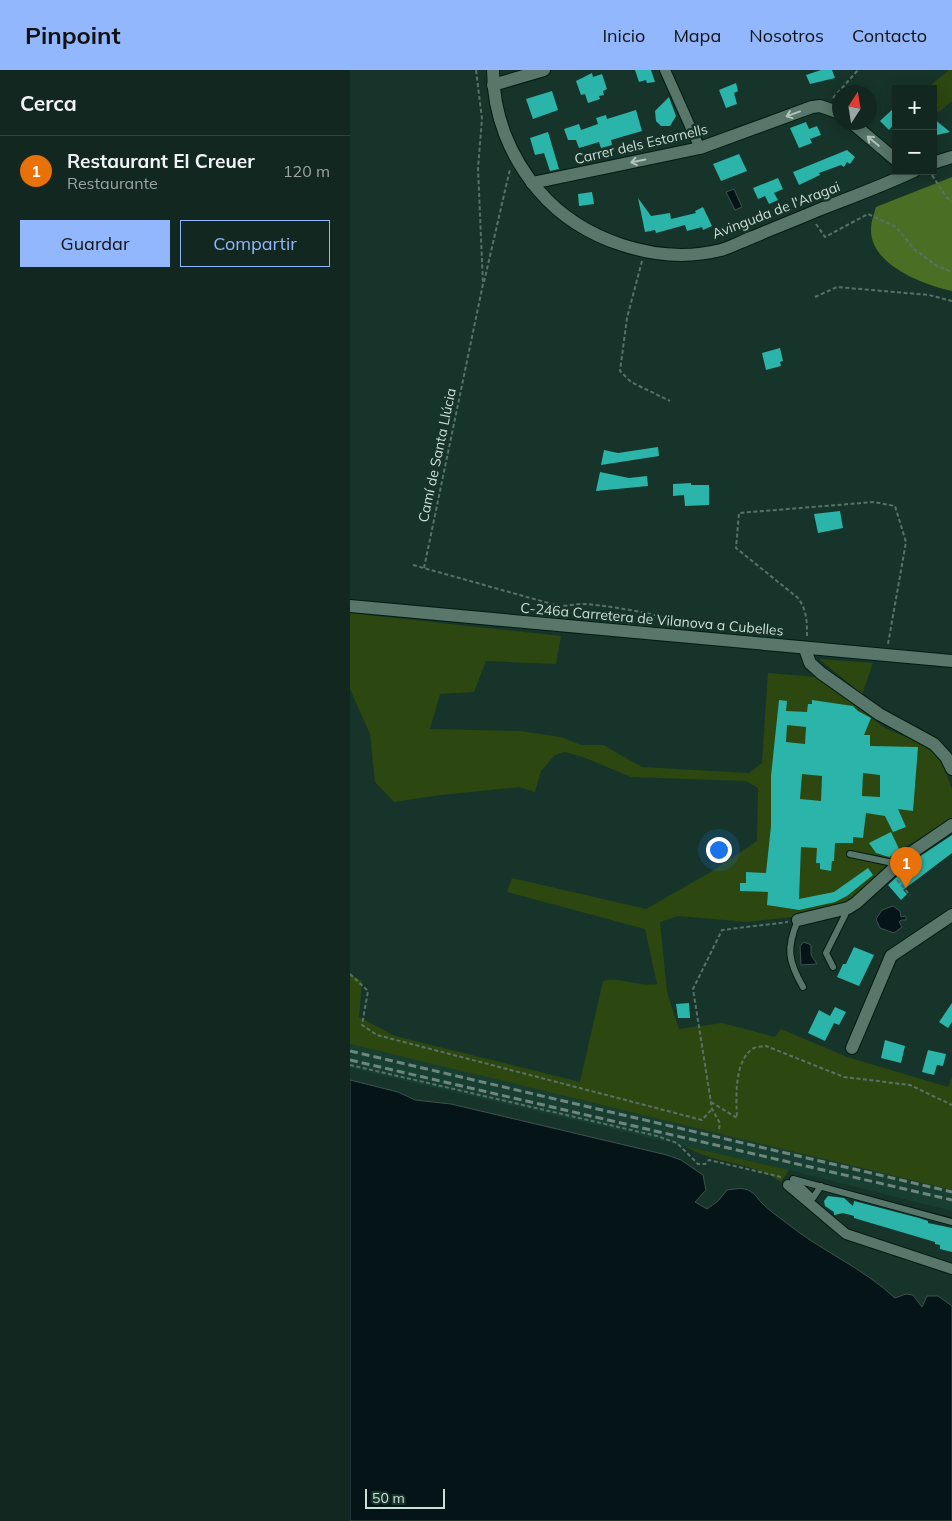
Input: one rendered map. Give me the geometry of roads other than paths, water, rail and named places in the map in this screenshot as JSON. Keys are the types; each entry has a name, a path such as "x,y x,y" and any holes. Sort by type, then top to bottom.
{"street":[{"name":"Avinguda de l'Aragai","path":"493,70 493,85 500,121 510,150 532,183 549,203 570,220 614,243 676,256 721,250 905,175"},
{"path":"493,85 544,70"},
{"path":"665,70 698,144"},
{"name":"Carrer dels Estornells","path":"532,183 700,148 812,107 820,106 832,110"},
{"path":"860,130 892,157"},
{"path":"937,162 952,157"},
{"name":"C-246a Carretera de Vilanova a Cubelles","path":"350,606 952,662"},
{"path":"805,649 810,663 821,673 879,714 934,744 946,757 952,768"},
{"path":"798,920 848,908 870,892 911,853 952,825"},
{"path":"852,1048 891,956 952,915"},
{"path":"791,1182 846,1234 952,1269"}],"lane":[{"path":"850,854 896,869"},
{"path":"833,967 826,953 848,908"},
{"path":"798,920 791,937 789,950 791,963 803,987"},
{"path":"791,1182 813,1198 821,1186"},
{"path":"791,1182 821,1186 952,1222"}],"railway":[{"path":"350,1051 952,1192"},
{"path":"350,1060 952,1200"}],"place":[{"name":"Restaurant El Creuer","path":"906,888"}]}
